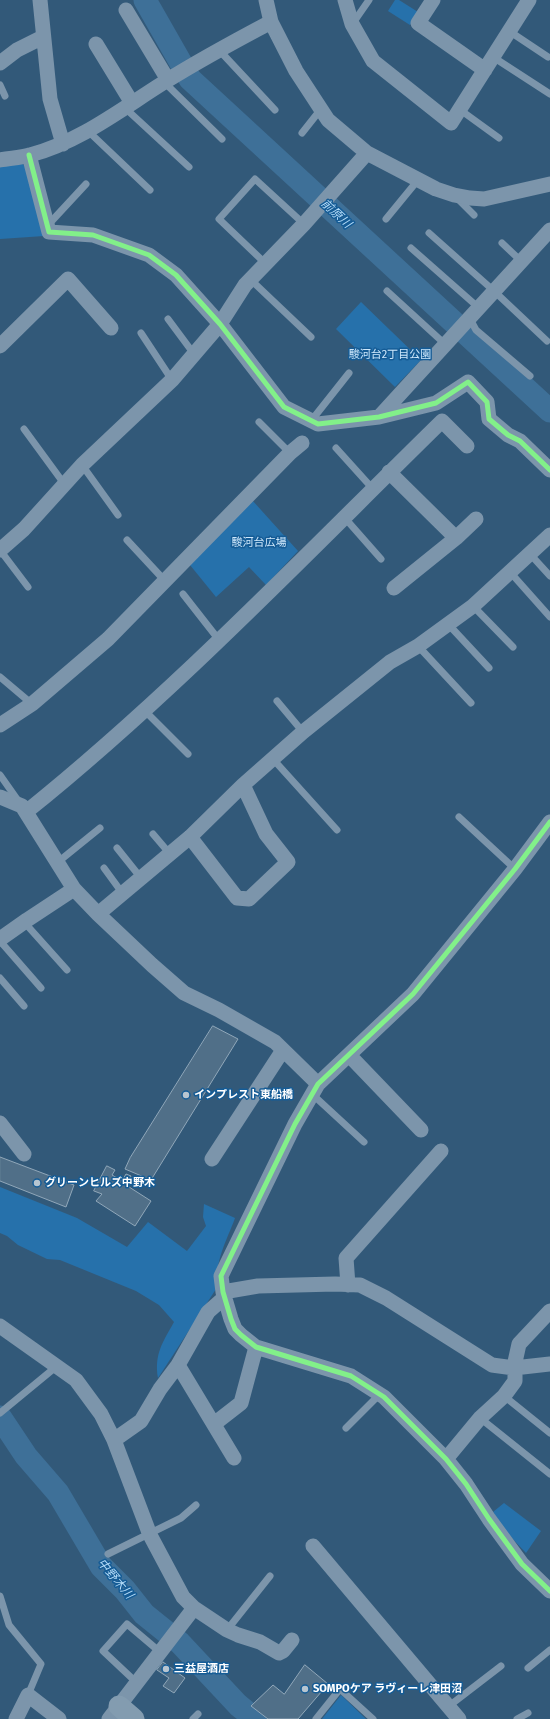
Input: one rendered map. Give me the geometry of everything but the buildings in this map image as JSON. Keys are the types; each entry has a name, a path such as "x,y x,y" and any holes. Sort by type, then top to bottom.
{"street":[{"path":"40,0 50,99 62,144"},
{"path":"266,0 271,22 296,70 328,120 367,154 418,180 454,195 484,199 550,184"},
{"path":"345,0 352,24 373,60 451,123 509,31 523,3"},
{"path":"433,0 418,23 485,70"},
{"path":"126,10 166,81"},
{"path":"0,160 29,155 62,144 88,131 166,81 271,22"},
{"path":"0,63 17,50 43,36"},
{"path":"96,44 128,105"},
{"path":"0,550 24,529 82,465 172,380 220,324 245,286 304,224 367,154"},
{"path":"29,155 49,232 93,235 149,255 176,275 220,324 284,407 318,424 379,417 436,403 468,382 487,402 489,419 508,435 520,441 550,470"},
{"path":"379,417 550,230"},
{"path":"0,346 68,279 111,328"},
{"path":"24,809 84,765 144,710 219,640 442,421 467,446"},
{"path":"0,725 32,704 108,639 166,582 290,454 302,444"},
{"path":"389,472 456,538"},
{"path":"394,588 456,538 476,519"},
{"path":"98,914 190,837 242,785 303,732 390,662 418,646 473,606 550,536"},
{"path":"190,837 236,898 249,899 288,862 266,834 242,785"},
{"path":"0,798 24,809 74,889 152,965 184,993 219,1010 269,1038 283,1050 315,1089"},
{"path":"550,822 515,869 413,994 349,1054 315,1089 295,1124 221,1276 224,1295 235,1328 256,1347 351,1376 380,1394 446,1459 466,1484 489,1519 522,1564 550,1591"},
{"path":"0,940 24,922 74,889"},
{"path":"212,1159 283,1050"},
{"path":"349,1054 421,1130"},
{"path":"0,1123 24,1154"},
{"path":"348,1284 346,1258 441,1151"},
{"path":"114,1440 141,1421 160,1389 178,1365 208,1312 224,1295 258,1286 348,1284 360,1286 386,1298 492,1365 514,1368 546,1367"},
{"path":"446,1459 480,1418 504,1396 515,1381 514,1368 516,1352 519,1344 550,1311"},
{"path":"0,1326 76,1380 101,1414 114,1440 150,1535 180,1591 194,1608 227,1630 260,1642 279,1653 283,1651 292,1640"},
{"path":"214,1424 240,1404 256,1347"},
{"path":"178,1365 234,1458"},
{"path":"313,1546 459,1719"},
{"path":"121,1715 136,1683 194,1608"},
{"path":"16,1719 28,1695 59,1719"}],"lane":[{"path":"352,24 369,0"},
{"path":"509,31 548,57"},
{"path":"219,50 275,110"},
{"path":"493,57 550,94"},
{"path":"166,81 222,139"},
{"path":"0,85 5,96"},
{"path":"128,105 189,166"},
{"path":"302,133 321,109"},
{"path":"459,110 499,138"},
{"path":"88,131 150,190"},
{"path":"267,264 219,219 255,179 304,224"},
{"path":"386,219 418,180"},
{"path":"47,225 86,184"},
{"path":"454,195 474,215"},
{"path":"430,233 547,341"},
{"path":"502,243 522,261"},
{"path":"411,248 467,321 530,376"},
{"path":"251,280 311,337"},
{"path":"387,291 446,345"},
{"path":"168,319 194,354"},
{"path":"141,333 172,380"},
{"path":"311,421 349,372"},
{"path":"259,422 290,454"},
{"path":"24,429 65,485"},
{"path":"336,448 373,489"},
{"path":"82,465 118,516"},
{"path":"344,517 381,559"},
{"path":"127,540 166,582"},
{"path":"0,550 28,587"},
{"path":"530,554 550,576"},
{"path":"510,572 550,618"},
{"path":"183,594 219,640"},
{"path":"473,606 513,647"},
{"path":"448,623 488,668"},
{"path":"418,646 471,703"},
{"path":"0,677 32,704"},
{"path":"277,701 303,732"},
{"path":"144,710 188,754"},
{"path":"272,758 337,830"},
{"path":"0,775 24,809"},
{"path":"458,817 515,869"},
{"path":"58,862 100,828"},
{"path":"153,834 170,854"},
{"path":"117,848 141,878"},
{"path":"104,868 123,894"},
{"path":"24,922 66,970"},
{"path":"0,940 41,988"},
{"path":"0,978 24,1006"},
{"path":"315,1089 364,1142"},
{"path":"0,1413 57,1366"},
{"path":"346,1428 380,1394"},
{"path":"504,1396 550,1433"},
{"path":"480,1418 550,1474"},
{"path":"108,1554 150,1535 181,1518 196,1505"},
{"path":"227,1630 270,1576"},
{"path":"0,1596 9,1625 41,1664 28,1695"},
{"path":"136,1683 103,1651 127,1624 163,1648"},
{"path":"528,1668 550,1650"},
{"path":"449,1706 501,1666"},
{"path":"316,1719 340,1689 373,1719"},
{"path":"517,1719 528,1712"}],"green space":[{"path":"395,0 399,0 418,12 410,25 388,11"},
{"path":"18,160 27,168 44,236 0,239 0,163"},
{"name":"駿河台2丁目公園","path":"361,302 421,360 395,387 336,329"},
{"name":"駿河台広場","path":"252,500 298,551 266,585 249,567 216,597 190,565"},
{"path":"0,1187 77,1218 127,1247 148,1222 187,1251 206,1226 203,1217 204,1204 235,1218 225,1243 218,1268 218,1286 158,1378 157,1362 160,1348 174,1322 159,1305 136,1291 60,1260 47,1259 18,1245 7,1236 0,1233"},
{"path":"504,1503 541,1531 526,1553 509,1535 493,1512"},
{"path":"341,1695 366,1719 322,1719"}],"waterway":[{"name":"前原川","path":"145,0 190,79 550,411"},
{"name":"中野木川","path":"0,1417 26,1456 58,1493 101,1566 125,1590 144,1614 180,1643 238,1705 255,1719"}],"cycle path":[{"path":"29,155 49,232 93,235 149,255 176,275 220,324 284,407 318,424 379,417 436,403 468,382 487,402 489,419 508,435 520,441 550,470"},
{"path":"550,822 515,869 413,994 318,1084 295,1124 221,1276 223,1292 231,1319 235,1329 241,1335 256,1347 351,1376 384,1397 446,1459 466,1484 489,1519 522,1564 550,1591"}],"place":[{"name":"インプレスト東船橋","path":"186,1095"},
{"name":"グリーンヒルズ中野木","path":"37,1183"},
{"name":"三益屋酒店","path":"166,1669"},
{"name":"SOMPOケア ラヴィーレ津田沼","path":"305,1689"}]}
